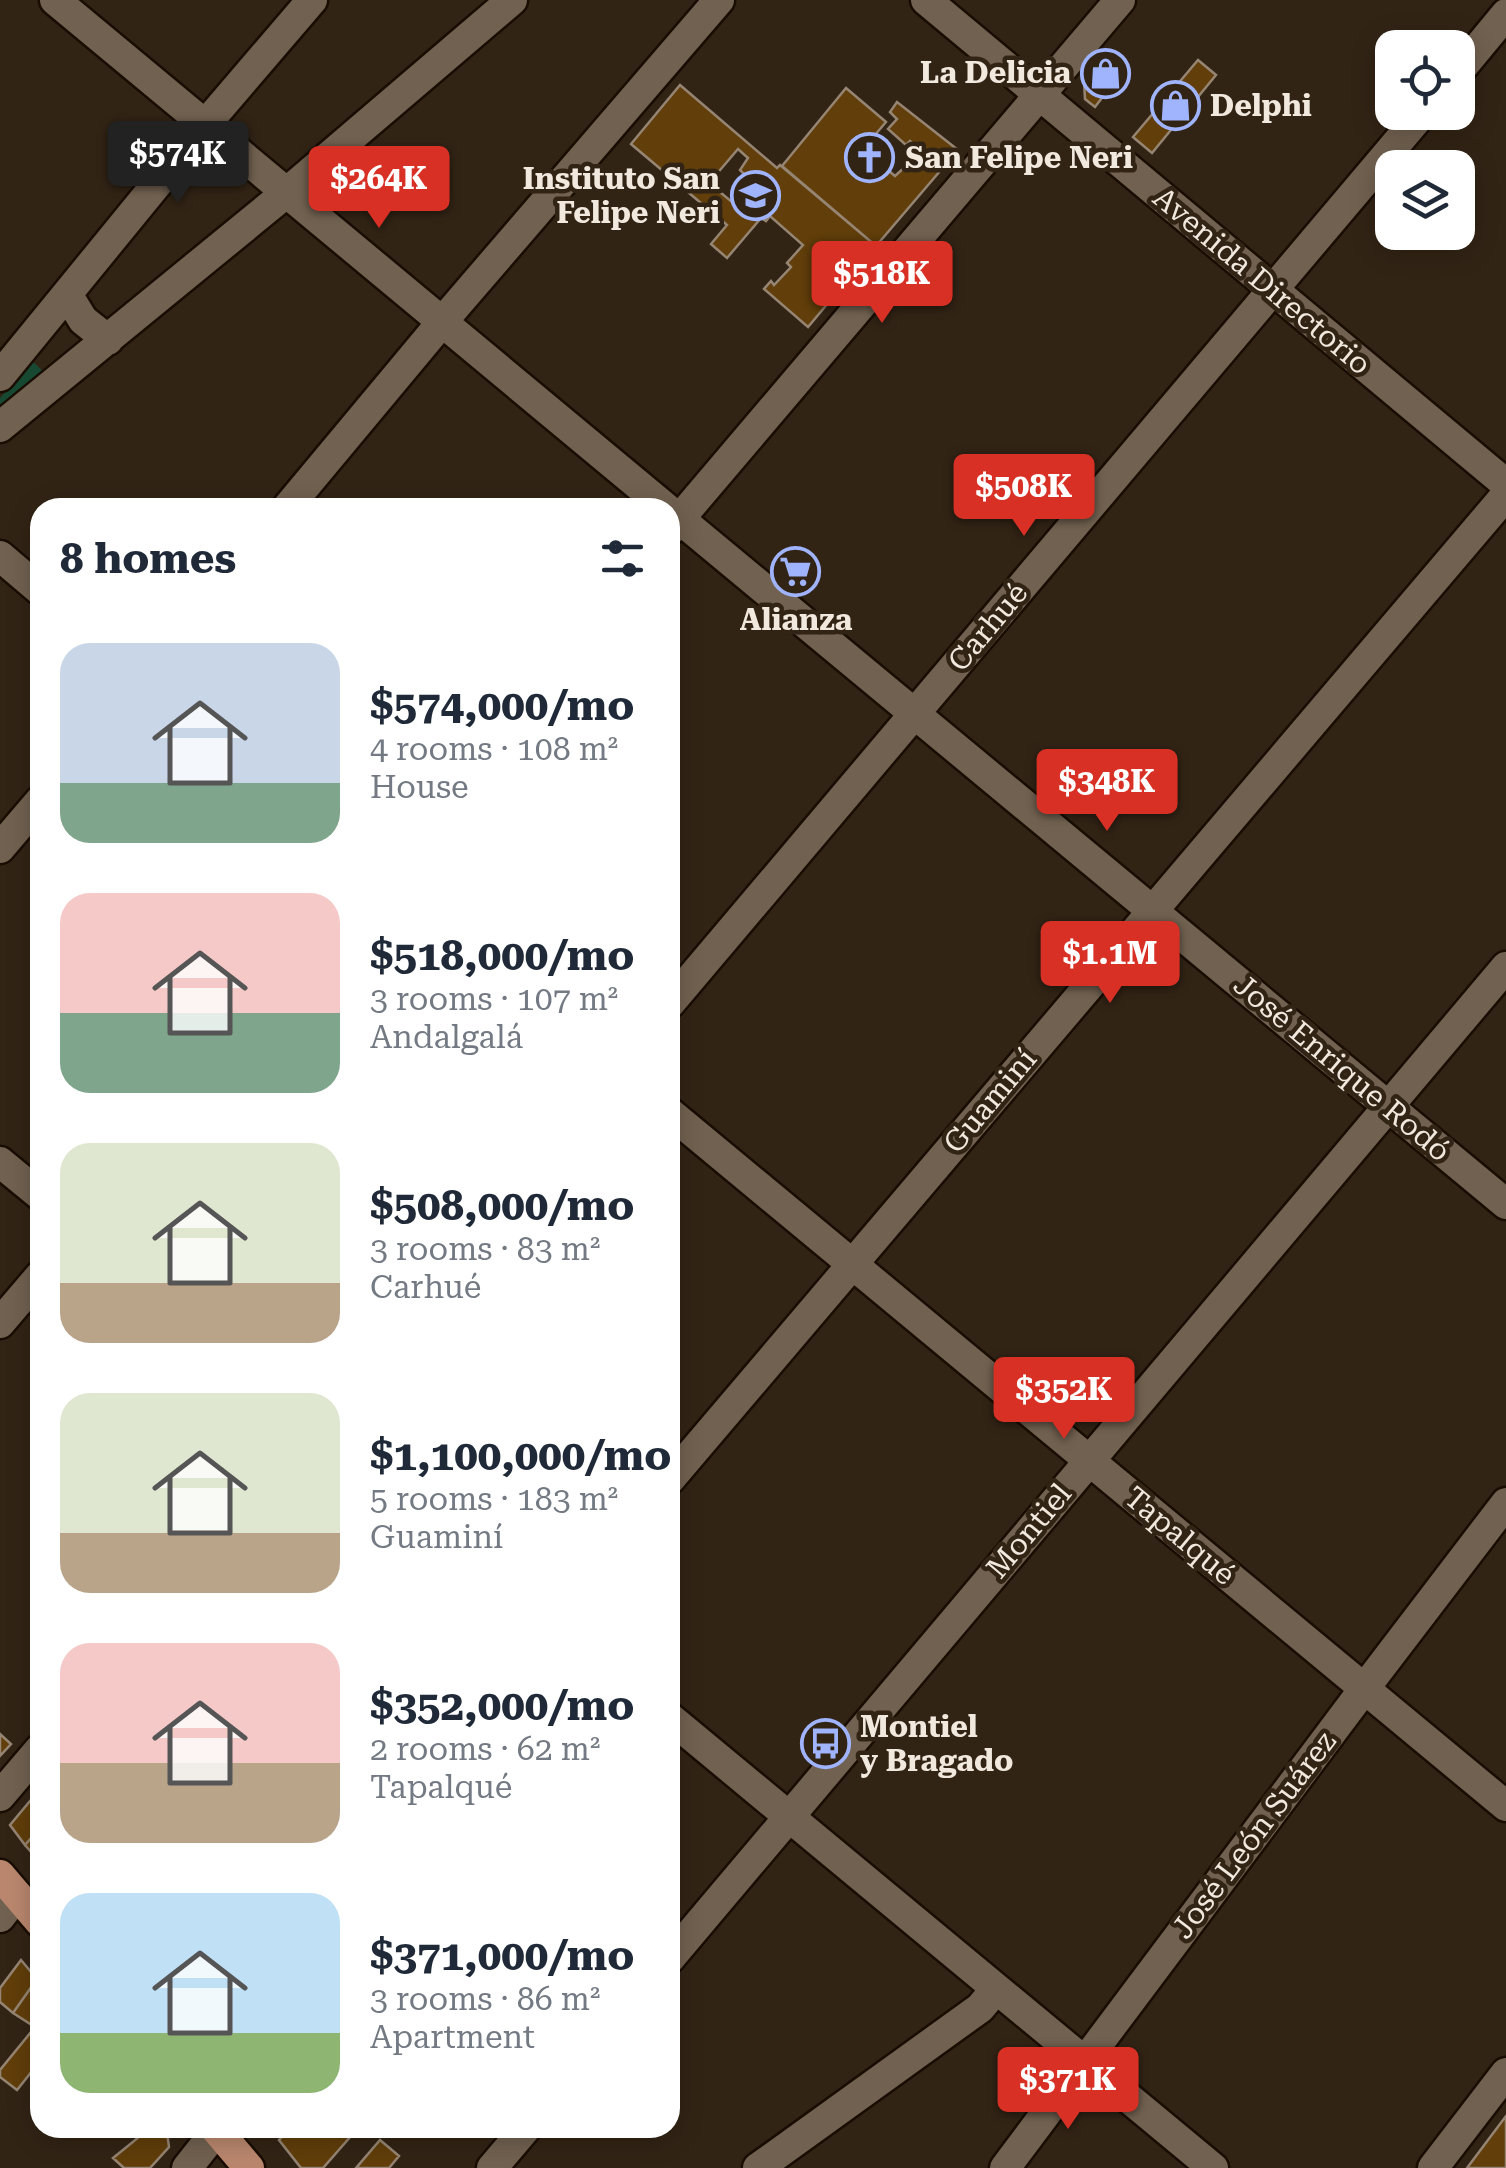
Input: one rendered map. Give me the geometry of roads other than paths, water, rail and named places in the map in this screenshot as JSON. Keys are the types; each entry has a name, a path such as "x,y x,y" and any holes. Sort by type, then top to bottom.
{"main road":[{"path":"5,1895 30,1914"},
{"path":"224,2138 249,2168"}],"street":[{"name":"José Enrique Rodó","path":"55,0 649,498"},
{"path":"0,376 312,0"},
{"path":"0,427 286,193 512,0"},
{"path":"295,498 719,0"},
{"name":"Avenida Directorio","path":"926,0 1506,484"},
{"path":"680,507 1120,0"},
{"path":"1475,51 1506,14"},
{"name":"Carhué","path":"680,991 1408,130"},
{"path":"67,294 84,320 108,340"},
{"name":"Guaminí","path":"680,1467 1506,495"},
{"name":"José Enrique Rodó","path":"680,524 915,713 1506,1204"},
{"path":"0,556 30,582"},
{"path":"0,848 30,813"},
{"name":"Montiel","path":"680,1946 1506,966"},
{"name":"Tapalqué","path":"680,1121 1506,1806"},
{"path":"0,1162 30,1187"},
{"path":"0,1323 30,1288"},
{"name":"José León Suárez","path":"1005,2168 1364,1688 1495,1540 1506,1503"},
{"path":"680,1726 1213,2168"},
{"path":"0,1796 30,1761"},
{"path":"758,2168 980,2008 996,1989"},
{"path":"1434,2168 1506,2073"},
{"path":"187,2168 209,2138"},
{"path":"492,2168 518,2138"}],"place":[{"name":"La Delicia","path":"1106,73"},
{"name":"Delphi","path":"1175,106"},
{"name":"San Felipe Neri","path":"870,158"},
{"name":"Instituto San Felipe Neri","path":"755,196"},
{"name":"Alianza","path":"796,571"},
{"name":"Montiel y Bragado","path":"825,1744"}]}
